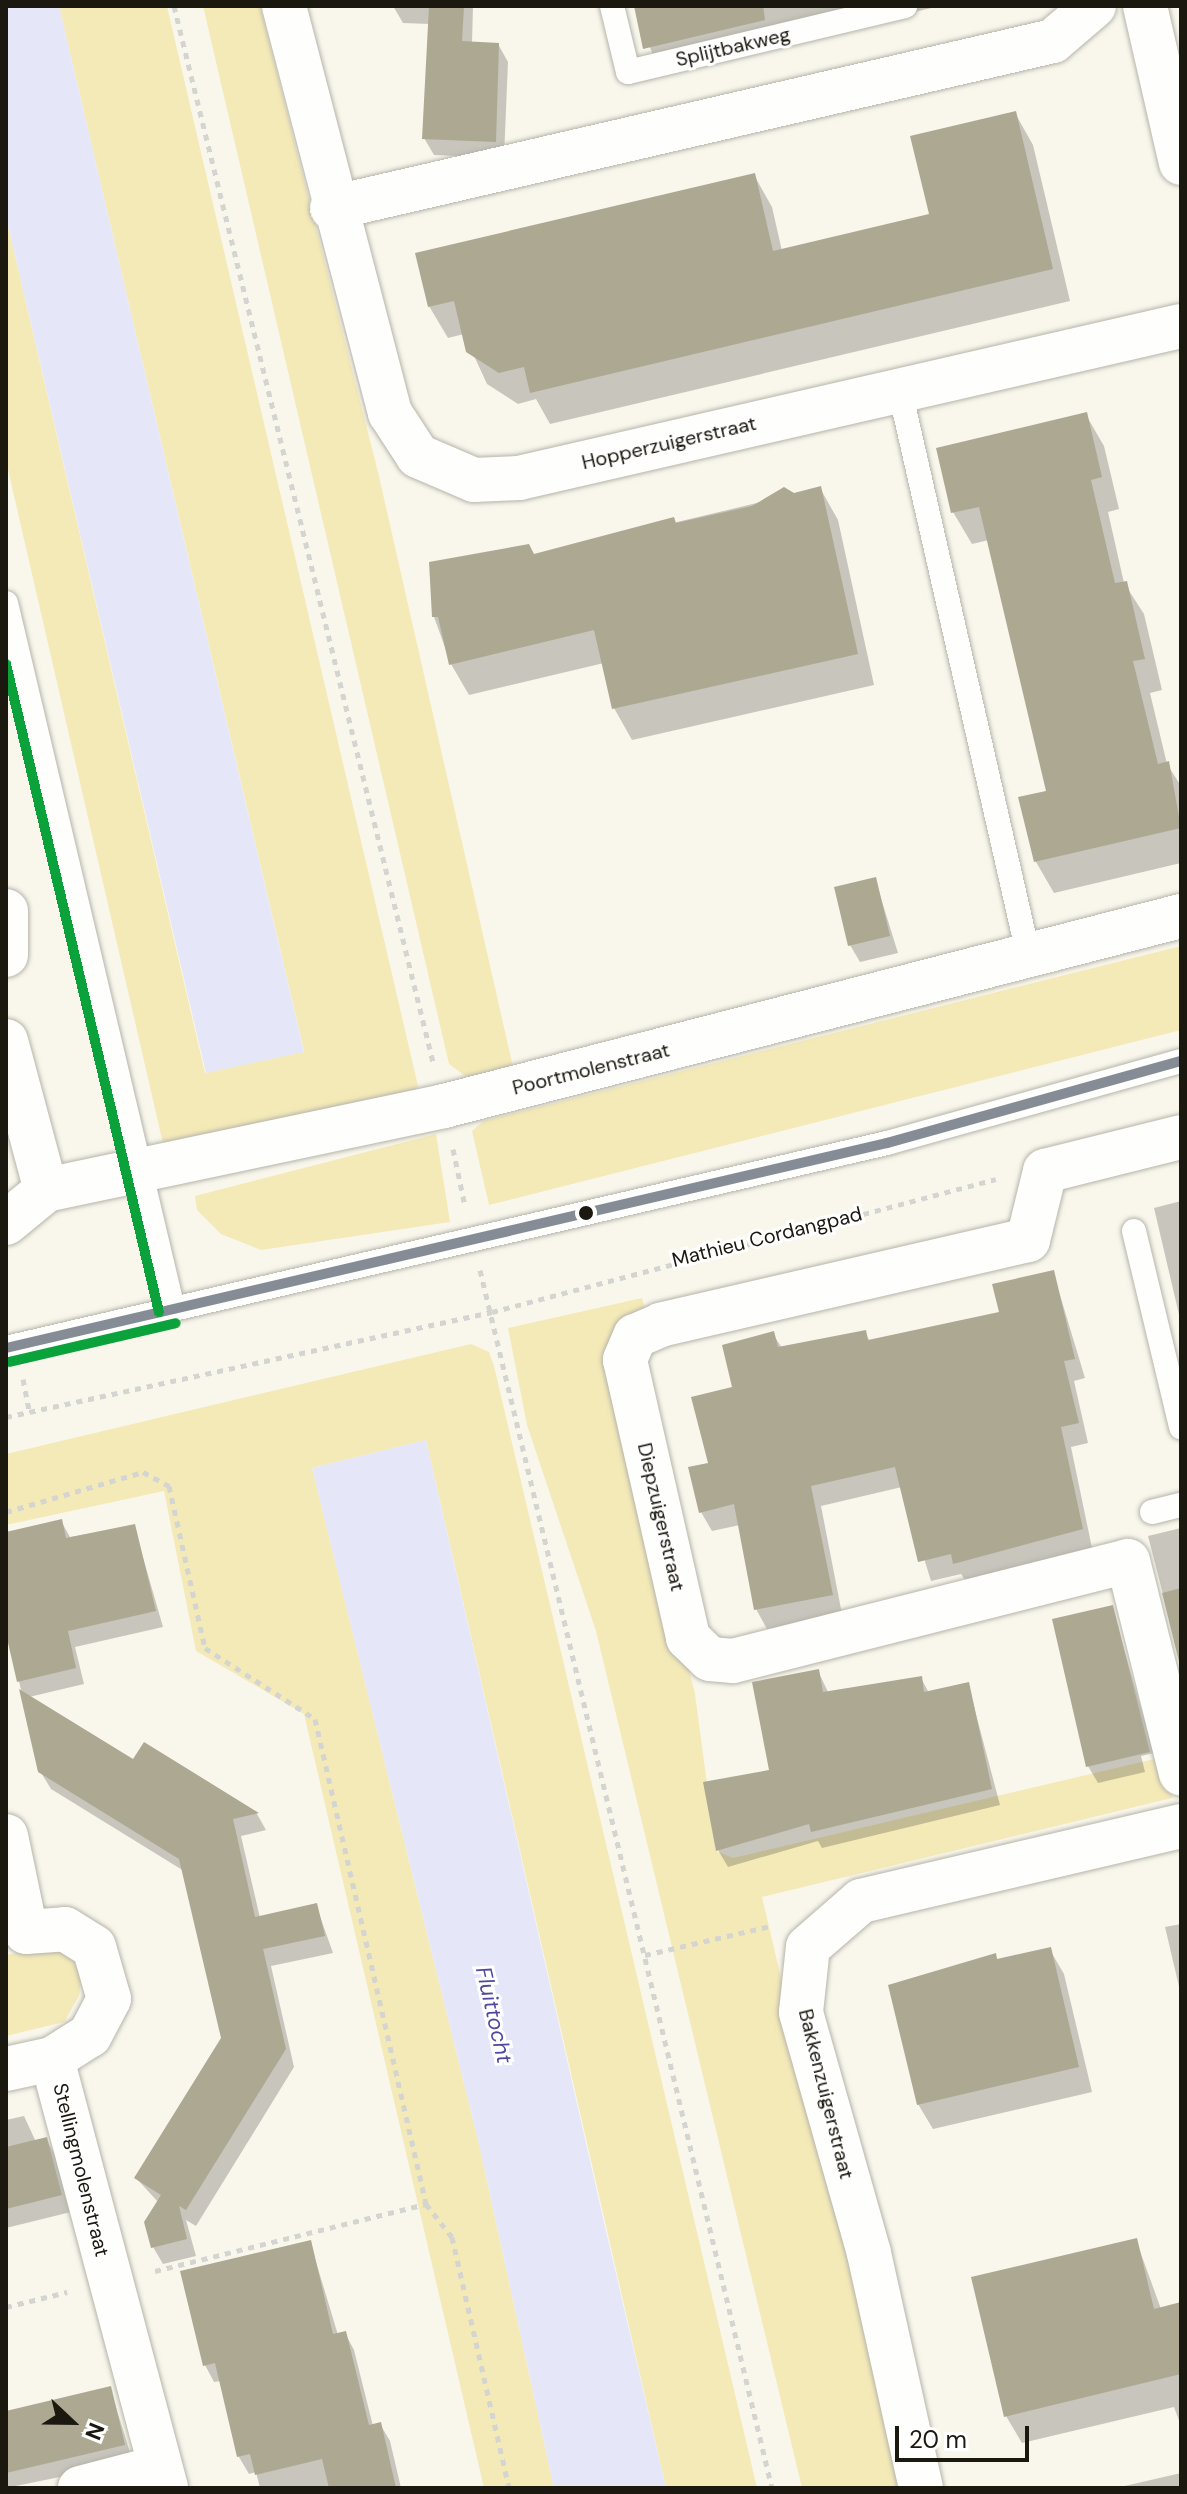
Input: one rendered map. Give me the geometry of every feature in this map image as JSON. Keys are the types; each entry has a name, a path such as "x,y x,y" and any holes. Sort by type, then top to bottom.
{"street":[{"name":"Hopperzuigerstraat","path":"284,6 332,208 390,413 418,456 474,480 519,478 1181,326"},
{"path":"1145,6 1181,163"},
{"path":"332,208 1053,41 1085,7"},
{"path":"6,911 6,955"},
{"name":"Poortmolenstraat","path":"6,1223 46,1190 444,1106 1029,958 1181,916"},
{"path":"6,1041 46,1190"},
{"path":"1042,1190 1181,1137"},
{"name":"Diepzuigerstraat","path":"1042,1190 1028,1240 635,1336 625,1360 688,1638 710,1659 733,1661 1128,1561 1181,1773"},
{"path":"808,1947 861,1901 1181,1826"},
{"name":"Stellingmolenstraat","path":"6,1836 16,1934 65,1929 94,1947 109,1999 90,2035 52,2059 162,2478"},
{"name":"Bakkenzuigerstraat","path":"808,1947 801,2012 869,2253 921,2488"},
{"path":"6,2069 52,2059"},
{"path":"80,2488 162,2478"}],"lane":[{"name":"Splijtbakweg","path":"612,6 628,72 905,6"},
{"path":"900,391 1029,958"},
{"path":"6,603 173,1309"},
{"path":"6,1348 887,1143 1181,1061"},
{"path":"1134,1231 1173,1360 1181,1427"},
{"path":"1152,1512 1181,1505"}],"path":[{"name":"Mathieu Cordangpad","path":"6,1417 1042,1190"},
{"path":"6,1512 143,1472 169,1486 205,1648 315,1719 426,2204 452,2237 509,2488"},
{"path":"645,1955 777,1924 808,1947"},
{"path":"6,2307 426,2204"}],"shaded area":[{"path":"59,6 167,6 418,1086 412,1094 164,1148 6,461 6,217 205,1073 304,1051"},
{"path":"203,6 260,6 378,472 513,1067 469,1079 449,1064"},
{"path":"1181,946 1181,1030 489,1205 472,1131 483,1121"},
{"path":"436,1134 450,1222 261,1250 221,1234 197,1210 195,1196"},
{"path":"642,1298 647,1317 614,1367 695,1694 716,1851 733,1858 1163,1757 1172,1798 762,1897 901,2488 802,2488 596,1631 527,1425 508,1328"},
{"path":"471,1344 489,1352 494,1366 757,2488 666,2488 426,1440 312,1468 478,2140 554,2488 484,2488 304,1714 196,1651 164,1491 6,1525 6,1454"},
{"path":"52,1946 68,1951 82,1976 79,1996 64,2022 6,2036 6,1955"}],"water":[{"path":"6,6 59,6 304,1052 206,1073 6,217"},
{"name":"Fluittocht","path":"426,1440 666,2488 554,2488 478,2140 312,1468"}],"building":[{"path":"429,6 464,6 462,41 499,43 496,142 422,139"},
{"path":"634,6 763,6 765,20 643,49"},
{"path":"1016,111 1053,269 530,393 524,367 499,373 466,352 454,301 428,307 415,253 755,173 773,251 929,214 910,136"},
{"path":"1087,412 1102,477 1091,480 1115,583 1127,581 1145,659 1133,661 1158,764 1169,761 1181,828 1034,862 1018,797 1046,791 979,507 951,513 936,448"},
{"path":"821,486 858,654 612,709 594,630 449,665 438,617 432,617 429,562 529,544 534,554 674,517 676,523 752,506 784,487 794,493"},
{"path":"876,877 890,936 848,946 834,887"},
{"path":"1054,1270 1075,1359 1064,1361 1079,1423 1061,1427 1083,1529 953,1564 951,1554 918,1562 895,1467 811,1486 833,1595 754,1610 734,1504 699,1513 688,1467 708,1463 691,1397 732,1387 722,1345 774,1331 778,1347 866,1330 868,1340 999,1312 992,1284"},
{"path":"62,1519 66,1538 135,1524 156,1611 68,1631 76,1668 17,1682 6,1634 6,1532"},
{"path":"1181,1588 1181,1670 1162,1593"},
{"path":"1113,1605 1150,1752 1086,1767 1052,1619"},
{"path":"819,1669 823,1692 922,1676 924,1692 969,1682 992,1789 811,1832 809,1824 716,1851 703,1782 769,1770 752,1682"},
{"path":"19,1689 133,1759 144,1742 259,1813 233,1819 255,1917 317,1903 325,1936 263,1949 286,2049 186,2210 179,2206 187,2239 151,2248 144,2222 161,2195 134,2178 221,2038 179,1859 38,1772"},
{"path":"1051,1947 1079,2067 917,2105 888,1985 996,1953 997,1959"},
{"path":"47,2137 62,2195 6,2209 6,2147"},
{"path":"1137,2238 1154,2309 1181,2302 1181,2374 1004,2417 971,2277"},
{"path":"311,2240 333,2334 346,2331 369,2425 381,2422 396,2488 329,2488 322,2459 255,2475 250,2454 237,2457 215,2363 203,2366 180,2271"},
{"path":"111,2386 125,2445 6,2473 6,2411"}],"transit line":[{"path":"6,664 159,1312"},
{"path":"6,1348 887,1143 1181,1061"},
{"path":"9,1362 176,1323"}]}
